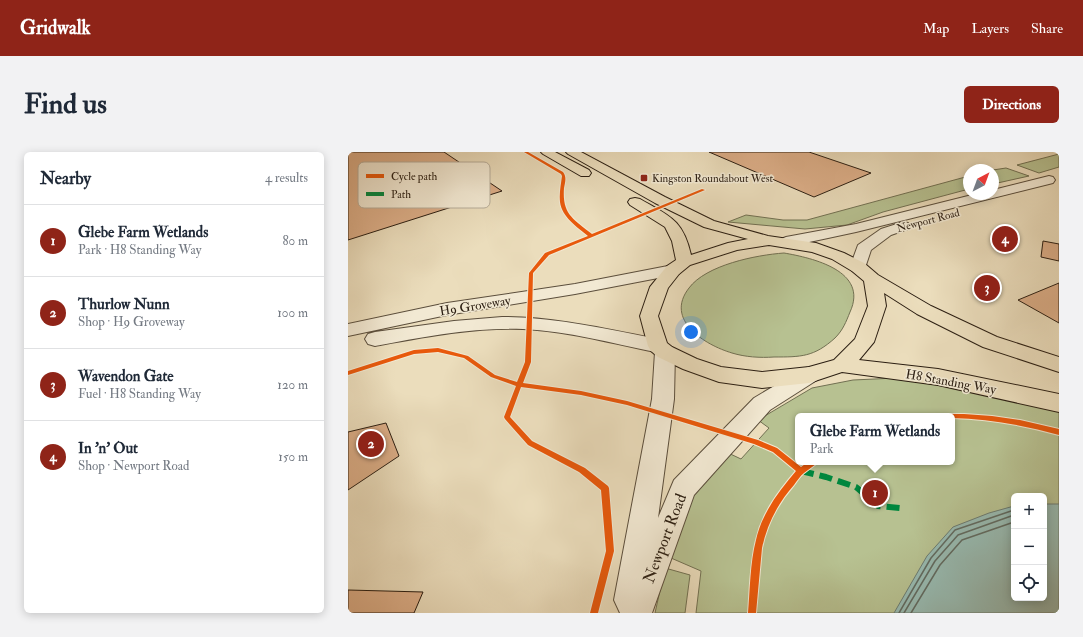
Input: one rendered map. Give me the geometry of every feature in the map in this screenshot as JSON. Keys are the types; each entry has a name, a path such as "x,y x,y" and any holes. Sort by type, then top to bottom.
{"highway":[{"path":"547,152 596,180"},
{"path":"572,152 660,200 709,224 769,240 816,248 838,256 924,310 990,342 1059,365"},
{"path":"624,196 671,224 678,235 679,266"},
{"path":"769,240 734,246 679,266 659,286 649,316 661,349 690,364 719,374 762,380 809,375 841,365 864,342 877,306 865,273"},
{"name":"H8 Standing Way","path":"841,365 938,377 1059,403"}],"street":[{"path":"786,242 856,228 1054,178"},
{"name":"Newport Road","path":"865,273 864,248 886,232 963,211 1054,178"},
{"name":"H9 Groveway","path":"348,330 447,309 575,288 679,266"},
{"name":"H9 Groveway","path":"348,343 450,327 503,323 561,326 661,349"},
{"name":"Newport Road","path":"628,613 663,399 661,349"},
{"name":"Newport Road","path":"636,613 683,488 762,404 809,375"}],"green space":[{"path":"1059,154 1059,167 1039,173 1017,165"},
{"path":"1006,168 1029,176 999,183 999,169"},
{"path":"963,178 963,191 883,212 847,225 805,229 728,222 746,215 783,220 807,220"},
{"path":"784,253 823,263 835,269 845,277 852,286 854,298 844,326 835,338 820,349 807,355 792,357 753,357 737,354 710,344 691,330 684,321 681,311 683,300 689,288 707,273 719,267 746,259"},
{"path":"896,378 998,396 1059,410 1059,613 696,613 701,571 671,558 693,489 724,451 741,459 769,428 758,420 812,388 853,380"},
{"path":"665,568 690,575 685,613 655,613"}],"water":[{"path":"1047,504 1059,504 1059,613 894,613 927,556 953,527 989,513 1011,507 1011,601 1047,601"}],"building":[{"path":"348,152 444,152 459,162 358,162 358,208 449,208 348,240"},
{"path":"709,152 809,152 871,173 814,197"},
{"path":"490,183 502,191 490,195"},
{"path":"1043,241 1059,244 1059,261 1041,257"},
{"path":"1059,283 1059,323 1018,300"},
{"path":"386,423 399,456 348,490 348,432"},
{"path":"348,590 423,592 414,613 348,613"}],"marked path":[{"path":"801,471 826,477 856,487 878,506 900,508"}],"cycle path":[{"path":"526,152 562,173 564,176 562,201 565,211 590,235"},
{"path":"594,613 610,551 605,488 582,470 530,443 507,417 528,362 531,273 547,254 703,190"},
{"path":"348,373 414,352 438,350 466,357 493,376 519,385 581,393 627,403 756,442 775,450 801,471 810,465"},
{"path":"955,416 1006,420 1059,432"},
{"path":"752,613 757,557 763,529 776,502 801,471"}],"place":[{"name":"Kingston Roundabout West","path":"644,178"},
{"name":"In 'n' Out","path":"1005,239"},
{"name":"Wavendon Gate","path":"987,288"},
{"name":"Thurlow Nunn","path":"371,444"},
{"name":"Glebe Farm Wetlands","path":"875,493"}]}
